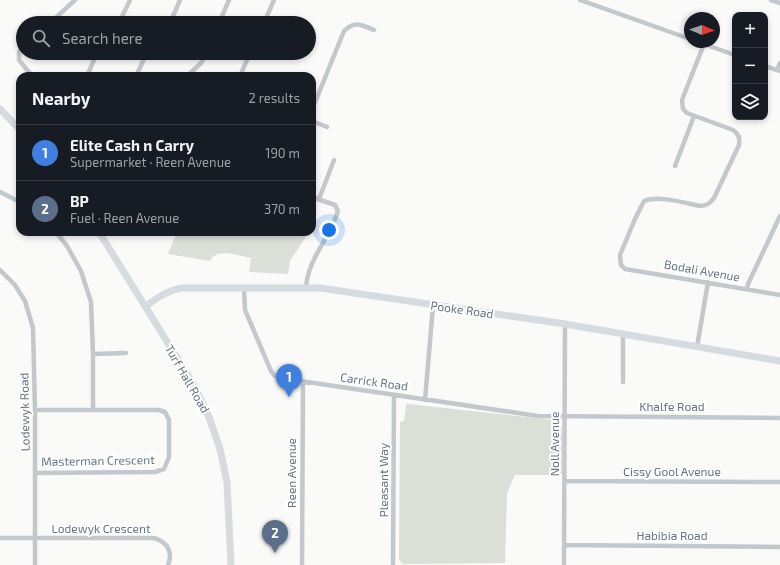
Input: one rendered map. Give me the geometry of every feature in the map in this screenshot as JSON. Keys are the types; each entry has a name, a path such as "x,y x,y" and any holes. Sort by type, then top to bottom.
{"street":[{"path":"58,16 75,0"},
{"path":"122,16 130,0"},
{"path":"173,16 180,0"},
{"path":"222,16 230,0"},
{"path":"267,16 274,0"},
{"path":"580,0 684,37"},
{"path":"771,0 780,3"},
{"path":"316,100 344,31 348,26 354,24 374,30"},
{"path":"675,166 694,116 682,109 682,100 702,48"},
{"path":"715,48 732,54"},
{"path":"19,60 29,72"},
{"path":"89,72 94,60"},
{"path":"138,72 144,60"},
{"path":"192,72 203,60"},
{"path":"242,72 247,60"},
{"path":"768,67 779,71 780,63"},
{"path":"0,109 16,126"},
{"name":"Bodali Avenue","path":"694,116 733,130 740,138 739,145 714,198 705,206 657,199 644,201 620,255 621,266 625,269 780,295"},
{"path":"316,123 327,127"},
{"path":"319,199 334,160"},
{"path":"0,192 16,200"},
{"path":"306,288 308,272 338,212 334,205 316,198"},
{"path":"747,289 780,216"},
{"path":"59,236 67,246 81,271 91,302 93,410"},
{"name":"Turf Hall Road","path":"102,236 194,385 216,434 227,482 231,565"},
{"name":"Lodewyk Road","path":"0,270 15,285 25,301 33,328 36,473 35,565"},
{"path":"697,347 708,282"},
{"name":"Carrick Road","path":"244,288 245,310 271,371 275,376 303,382 531,415 565,417"},
{"name":"Pooke Road","path":"146,306 164,294 175,289 306,288 330,290 565,324 780,361"},
{"path":"425,400 433,306"},
{"name":"Noll Avenue","path":"564,565 565,324"},
{"path":"623,334 623,382"},
{"path":"93,354 126,353"},
{"name":"Reen Avenue","path":"302,565 303,382"},
{"name":"Pleasant Way","path":"393,565 394,395"},
{"name":"Masterman Crescent","path":"35,410 159,410 165,412 169,420 169,458 164,468 155,472 36,473"},
{"name":"Khalfe Road","path":"565,417 780,418"},
{"name":"Cissy Gool Avenue","path":"565,481 780,482"},
{"name":"Lodewyk Crescent","path":"0,538 154,538 164,542 169,550 170,556 168,565"},
{"name":"Habibia Road","path":"564,545 780,546"}],"shaded area":[{"path":"175,236 306,236 290,261 288,274 249,272 251,258 234,254 217,254 210,261 168,254"},
{"path":"406,405 553,420 562,427 562,475 515,475 507,493 505,563 403,564 399,560 400,422 404,421"}],"place":[{"name":"Elite Cash n Carry","path":"289,397"},
{"name":"BP","path":"275,553"}]}
